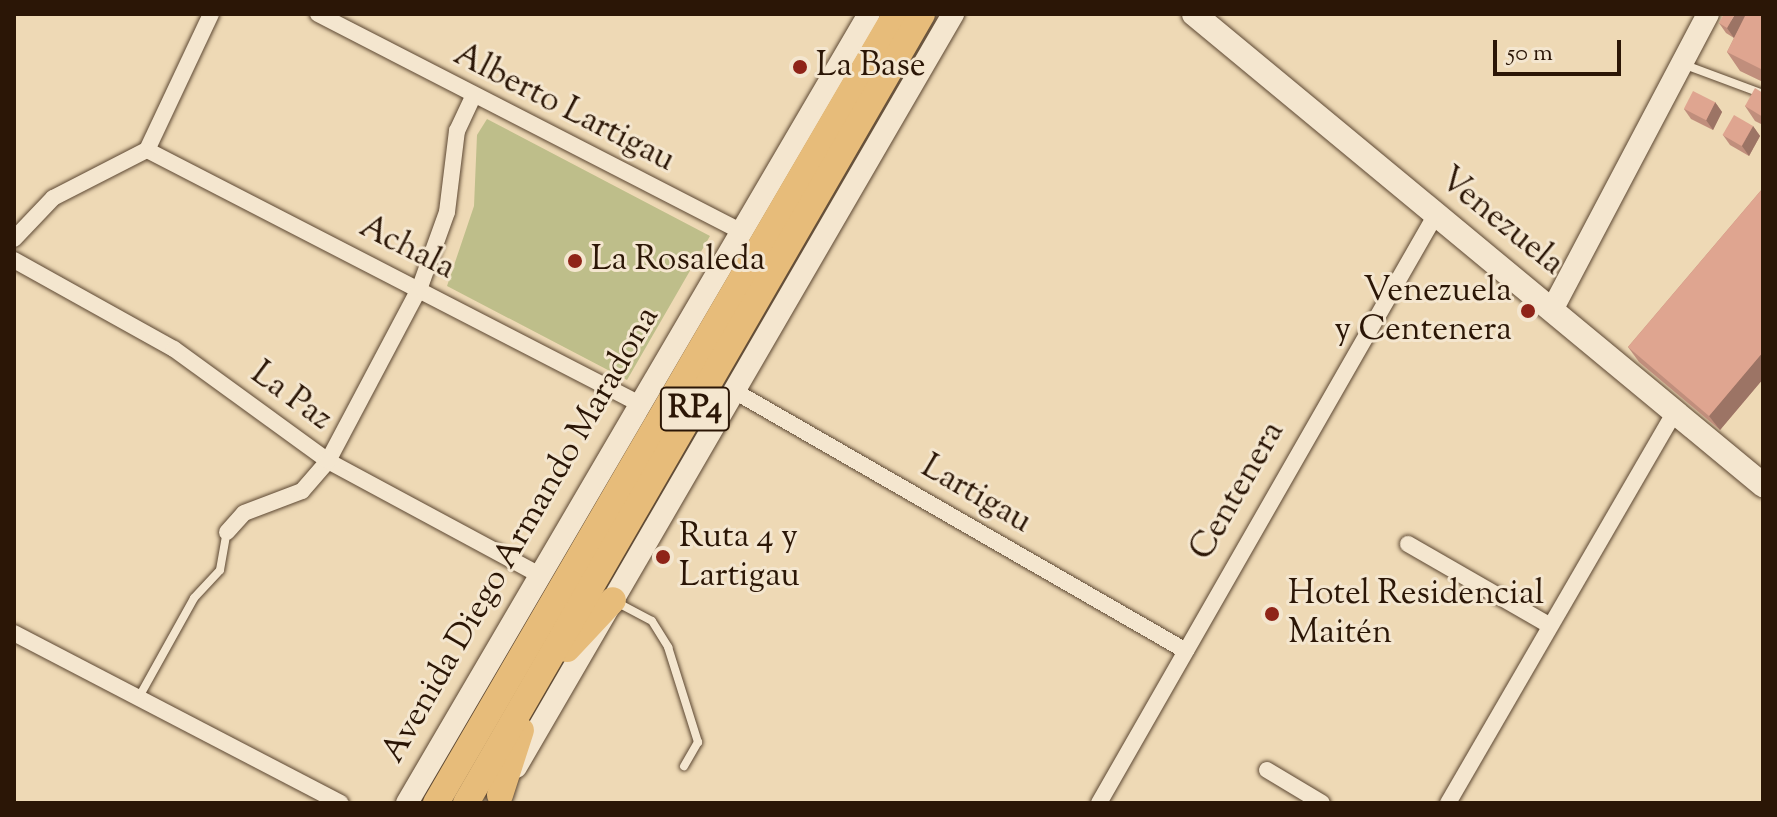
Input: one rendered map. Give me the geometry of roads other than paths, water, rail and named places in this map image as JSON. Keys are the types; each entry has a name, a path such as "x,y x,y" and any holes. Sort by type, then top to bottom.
{"main road":[{"name":"Avenida Diego Armando Maradona","path":"436,803 896,14"},
{"name":"RP4","path":"466,803 922,14"},
{"name":"Venezuela","path":"1194,14 1676,409 1763,485"},
{"path":"498,799 537,681 613,600"}],"street":[{"path":"14,239 53,198 147,150 211,14"},
{"name":"Alberto Lartigau","path":"318,14 473,97 741,231"},
{"name":"Avenida Diego Armando Maradona","path":"407,803 638,403 869,14"},
{"path":"498,799 953,14"},
{"path":"1553,308 1708,14"},
{"path":"227,532 244,513 313,484 328,461 420,287 447,212 457,131 473,97"},
{"name":"Achala","path":"147,150 420,287 638,403"},
{"name":"Centenera","path":"1099,803 1436,214"},
{"name":"La Paz","path":"14,260 174,349 328,461 538,574"},
{"name":"Lartigau","path":"736,392 1186,651"},
{"path":"1448,803 1676,409"},
{"path":"1408,544 1549,625"},
{"path":"14,633 340,803"},
{"path":"1267,770 1322,803"}],"lane":[{"path":"1682,64 1763,94"},
{"path":"139,697 194,598 220,570 227,532"},
{"path":"613,600 652,621 668,647 698,742 684,766"}],"place":[{"name":"La Base","path":"800,67"},
{"name":"La Rosaleda","path":"575,261"},
{"name":"Venezuela y Centenera","path":"1528,311"},
{"name":"Ruta 4 y Lartigau","path":"663,557"},
{"name":"Hotel Residencial Maitén","path":"1272,614"}]}
